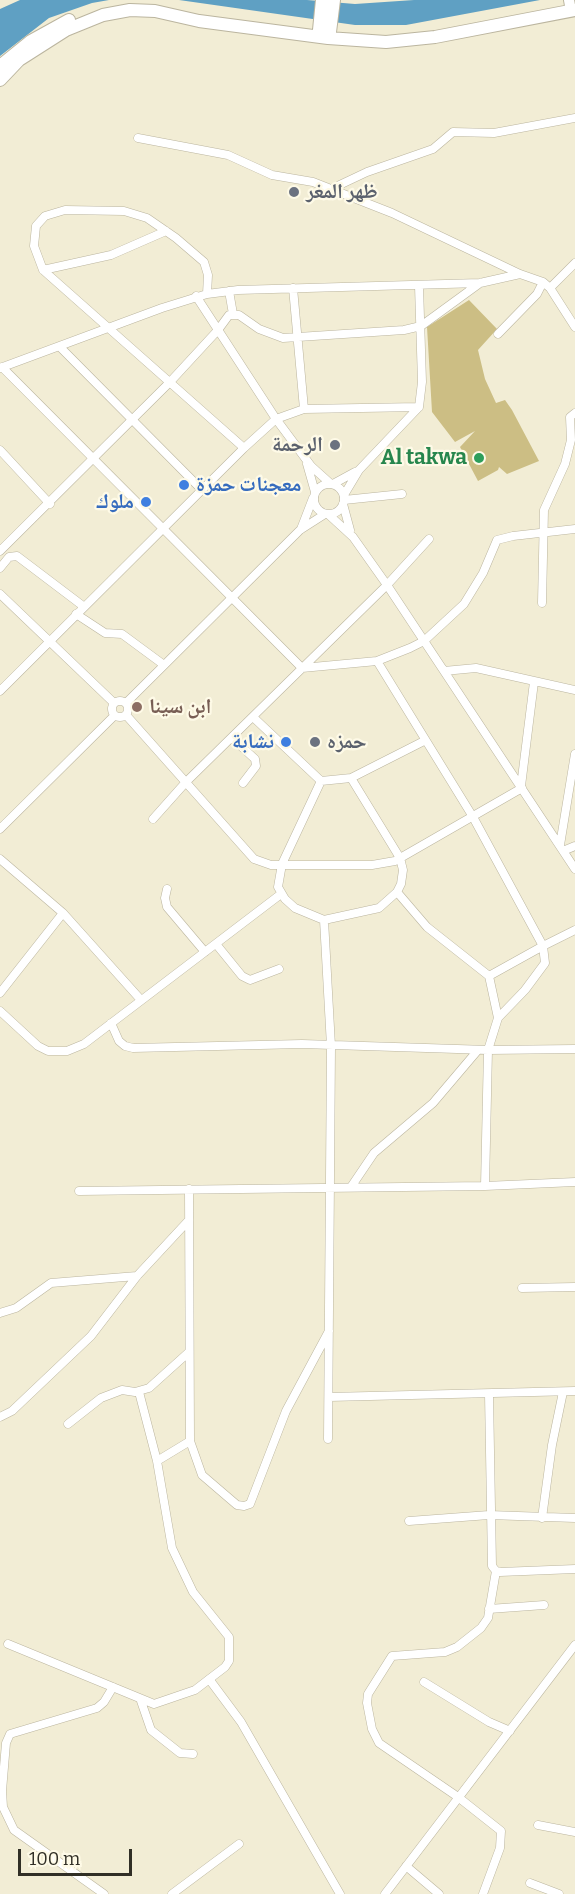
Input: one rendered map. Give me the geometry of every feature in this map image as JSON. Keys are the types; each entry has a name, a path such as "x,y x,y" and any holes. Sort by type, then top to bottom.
{"main road":[{"path":"322,0 325,27"},
{"path":"325,27 334,0"},
{"path":"0,66 31,41 63,23 104,8 128,3 153,3 209,14 386,34 420,32 572,5"},
{"path":"0,80 19,60 66,30 103,15 130,10 155,11 199,21 317,37 386,42 435,37 572,5"}],"street":[{"path":"331,189 367,172 433,149 453,132 494,133 575,118"},
{"path":"138,138 228,155 272,175 313,182 392,213 546,285 575,327"},
{"path":"207,294 208,275 204,262 147,218 124,211 98,209 56,212 40,220 36,226 33,246 43,270 244,448"},
{"path":"43,270 111,255 166,231"},
{"path":"498,334 546,285 575,263"},
{"path":"302,668 1,367 207,294 293,288 480,283 520,274"},
{"path":"233,314 276,336 404,330 421,326 480,283"},
{"path":"126,703 300,530 327,514 338,512 359,470 419,407 422,382 419,286"},
{"path":"293,288 304,409"},
{"path":"229,291 233,314"},
{"path":"196,296 276,419 305,459 332,484 344,500 354,537"},
{"path":"0,551 93,461 170,382 218,330 226,317 233,314"},
{"path":"60,346 202,490"},
{"path":"0,691 83,606 276,419 304,409 419,407"},
{"path":"542,603 544,510 564,464 571,440 570,417 575,414"},
{"path":"0,450 50,504"},
{"path":"305,459 316,508 327,514 354,537 575,869"},
{"path":"300,530 314,495 324,484 332,484 359,470"},
{"path":"344,500 402,494"},
{"path":"302,668 377,661 424,641 454,614 473,591 497,540 575,529"},
{"path":"153,819 186,782 387,585 429,539"},
{"path":"0,568 9,557 17,556 83,606"},
{"path":"0,594 114,703"},
{"path":"76,614 105,633 122,634 164,665"},
{"path":"377,661 473,818 543,946 546,958 542,968 498,1018 488,1050 485,1186"},
{"path":"444,671 476,668 575,690"},
{"path":"522,787 534,682"},
{"path":"120,700 126,703 128,710 126,715 119,718 114,716 111,708 114,703 120,700"},
{"path":"126,715 254,858 271,865 386,864 473,818 522,787"},
{"path":"0,829 114,716"},
{"path":"254,717 321,781 351,778 424,741"},
{"path":"232,738 255,759 256,766 243,783"},
{"path":"562,848 575,754"},
{"path":"321,781 282,864 278,887 281,894 295,908 324,920 379,908 397,892 401,884 400,858 351,778"},
{"path":"562,848 575,846"},
{"path":"0,859 63,913 141,1000"},
{"path":"167,889 165,898 167,907 205,952"},
{"path":"397,892 427,927 489,976 498,1018"},
{"path":"0,1011 38,1046 48,1051 67,1051 84,1044 281,894"},
{"path":"0,993 63,913"},
{"path":"324,920 332,1046 328,1439"},
{"path":"489,976 575,930"},
{"path":"216,944 242,976 250,980 279,969"},
{"path":"111,1023 118,1041 125,1047 133,1048 251,1044 478,1050 575,1049"},
{"path":"351,1187 374,1153 433,1103 478,1050"},
{"path":"79,1191 485,1186 575,1182"},
{"path":"189,1189 190,1442 202,1475 237,1505 250,1504 286,1411 330,1327"},
{"path":"0,1417 12,1411 91,1336 137,1276 189,1220"},
{"path":"0,1312 16,1308 51,1283 137,1276"},
{"path":"522,1288 575,1287"},
{"path":"68,1424 101,1398 122,1390 140,1392 149,1388 189,1352"},
{"path":"329,1397 575,1391"},
{"path":"9,1644 141,1701 154,1704 195,1690 229,1661 230,1637 193,1592 172,1548 157,1461 140,1392"},
{"path":"542,1518 552,1445 563,1392"},
{"path":"483,1894 502,1837 501,1831 458,1797 379,1743 372,1728 367,1703 368,1694 392,1656 446,1652 457,1647 481,1629 488,1618 496,1571 491,1559 489,1515 489,1394"},
{"path":"157,1461 190,1442"},
{"path":"409,1521 489,1515 575,1518"},
{"path":"496,1571 575,1569"},
{"path":"489,1609 544,1605"},
{"path":"385,1894 575,1645"},
{"path":"209,1679 240,1722 340,1894"},
{"path":"423,1682 489,1722 510,1731"},
{"path":"104,1894 11,1827 2,1798 3,1745 10,1734 16,1730 100,1706 113,1687"},
{"path":"141,1701 151,1730 180,1753 193,1754"},
{"path":"538,1825 575,1832"},
{"path":"172,1894 239,1844"},
{"path":"406,1866 438,1894"},
{"path":"530,1883 560,1894"}],"shaded area":[{"path":"469,300 497,329 478,350 485,379 496,403 505,400 512,410 539,461 507,474 499,467 498,470 478,481 460,447 475,431 455,442 432,412 427,327"}],"water":[{"path":"20,0 109,0 92,3 49,18 0,56 0,9"},
{"path":"179,0 307,0 355,4 414,0 540,0 406,25 355,25"}],"place":[{"name":"ظهر المغر","path":"294,192"},
{"name":"الرحمة","path":"335,445"},
{"name":"Al takwa","path":"479,458"},
{"name":"معجنات حمزة","path":"184,485"},
{"name":"ملوك","path":"146,502"},
{"name":"ابن سينا","path":"137,707"},
{"name":"نشابة","path":"286,742"},
{"name":"حمزه","path":"315,742"}]}
